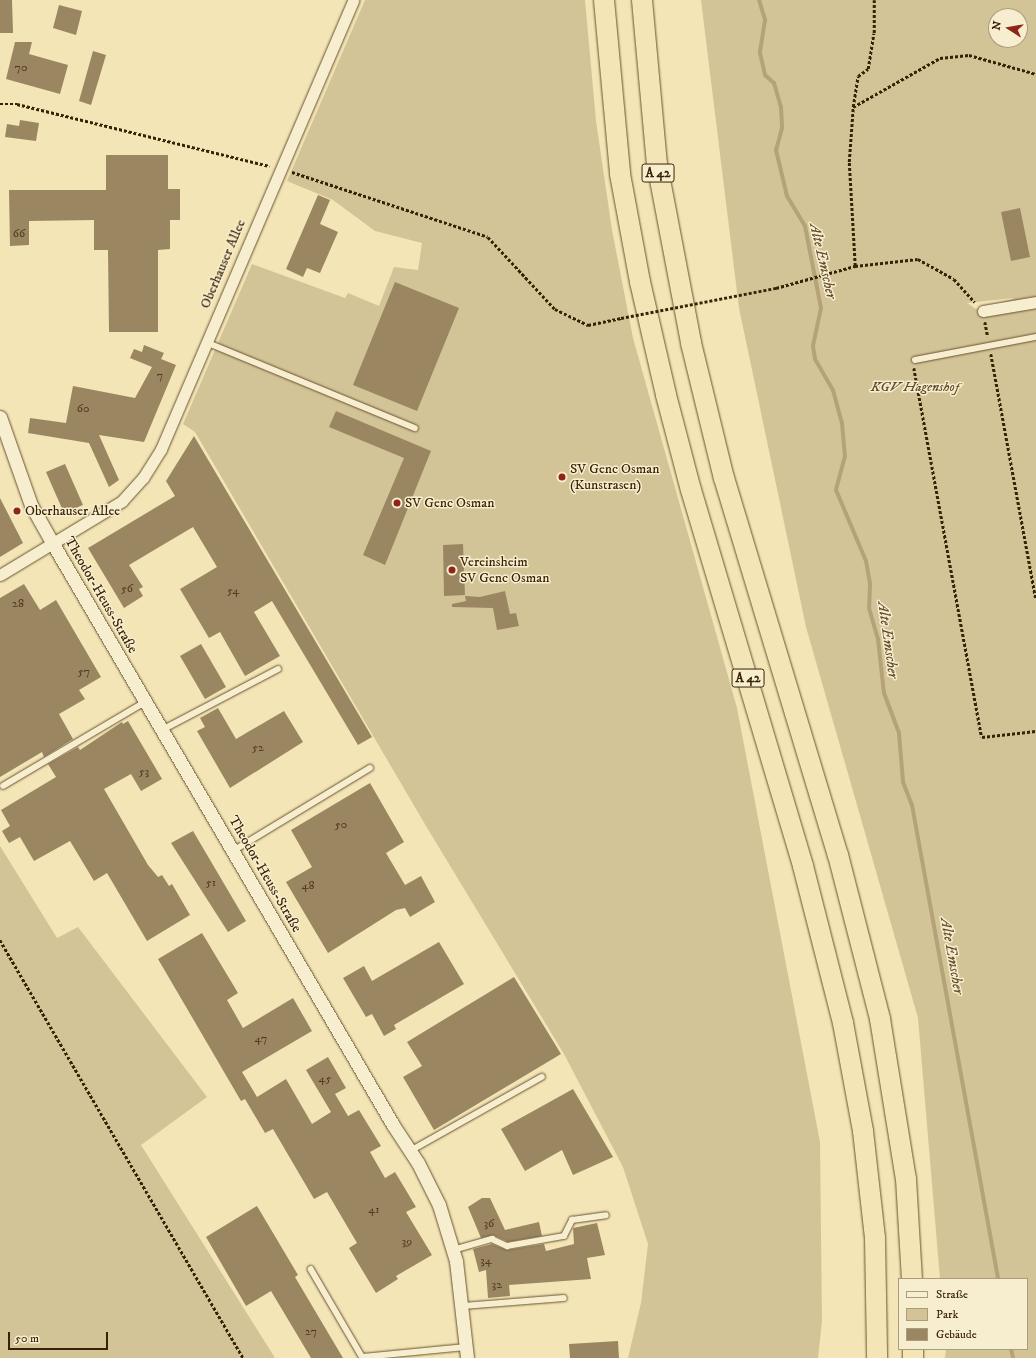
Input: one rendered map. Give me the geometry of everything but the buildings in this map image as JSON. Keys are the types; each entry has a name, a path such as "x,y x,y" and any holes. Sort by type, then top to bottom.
{"highway":[{"name":"A 42","path":"604,0 620,174 640,282 664,387 691,490 803,866 843,1023 863,1131 875,1238 877,1358"},
{"name":"A 42","path":"642,0 657,164 691,343 724,478 838,855 876,1004 905,1172 912,1278"}],"street":[{"name":"Oberhauser Allee","path":"0,575 122,501 143,478 161,449 353,0"},
{"path":"983,311 1036,302"},
{"name":"Theodor-Heuss-Straße","path":"0,417 31,505 232,851 410,1151 439,1205 453,1250 463,1306 467,1352"}],"lane":[{"path":"915,360 989,344 1036,337"},
{"path":"206,342 415,428"},
{"path":"162,730 278,669"},
{"path":"3,786 145,702"},
{"path":"232,851 370,768"},
{"path":"410,1151 542,1077"},
{"path":"453,1250 492,1239 507,1246 564,1236 572,1220 606,1215"},
{"path":"311,1269 363,1358 467,1352"},
{"path":"463,1306 564,1298"}],"path":[{"path":"855,266 849,162 852,107 858,76 868,69 874,33 874,0"},
{"path":"852,107 940,58 969,55 1036,74"},
{"path":"0,104 17,104 280,168 488,237 555,309 588,325 776,288 855,266 918,259 954,279 983,311 1036,599"},
{"path":"915,360 912,361 982,737 1036,731"},
{"path":"0,940 243,1358"}],"green space":[{"path":"365,0 585,0 596,121 612,230 633,338 737,708 820,1142 822,1321 818,1358 628,1358 641,1303 648,1244 623,1167 564,1054 426,826 195,432 183,424 252,264 345,298 348,293 379,306 394,267 418,270 422,243 375,231 333,200 287,181"},
{"name":"KGV Hagenshof","path":"701,0 1036,0 1036,1358 945,1358 946,1350 1028,1350 1028,1278 940,1278 918,1018 806,627 739,308","holes":["1013,298 976,309 967,303"]},
{"path":"0,846 57,938 78,927 207,1097 141,1145 275,1358 0,1358"}],"waterway":[{"name":"Alte Emscher","path":"759,0 765,20 760,53 765,75 774,83 781,107 782,128 776,150 787,196 805,226 821,308 813,346 815,359 833,390 842,423 845,456 836,490 866,561 870,584 869,608 878,639 884,693 899,733 903,782 912,805 998,1278"},
{"name":"Alte Emscher","path":"1011,1350 1013,1358"}],"place":[{"name":"SV Genc Osman (Kunstrasen)","path":"562,477"},
{"name":"SV Genc Osman","path":"397,503"},
{"name":"Oberhauser Allee","path":"17,511"},
{"name":"Vereinsheim SV Genc Osman","path":"452,570"}]}
